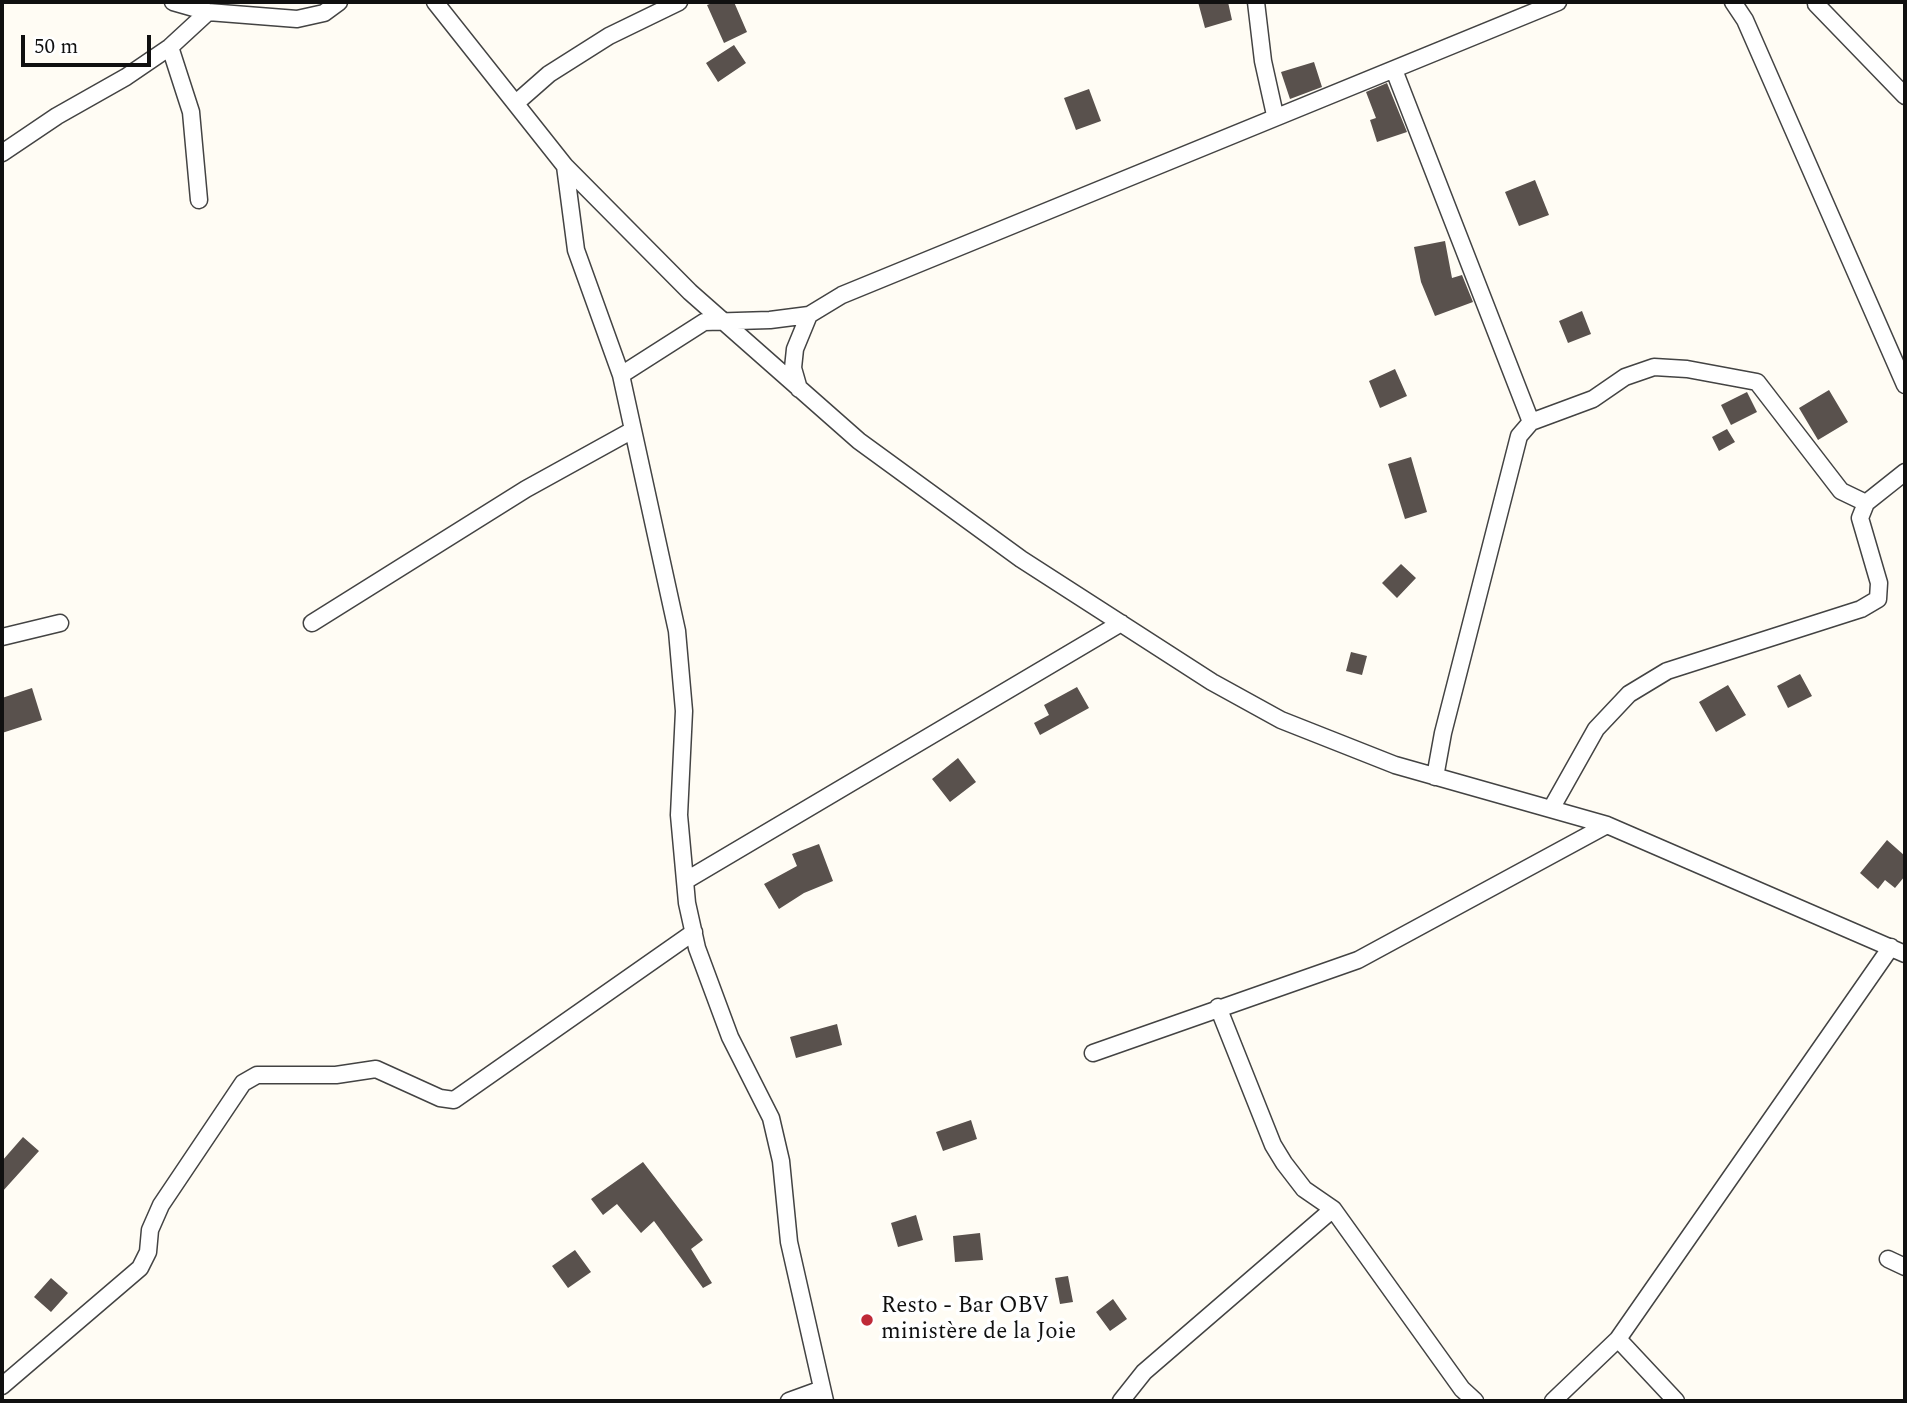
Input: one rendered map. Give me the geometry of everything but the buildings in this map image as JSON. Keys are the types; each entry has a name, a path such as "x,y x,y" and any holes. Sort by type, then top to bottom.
{"street":[{"path":"173,2 208,12 267,18 304,18 324,13 339,2"},
{"path":"435,2 565,166 721,320 859,441 1021,559 1212,682 1281,720 1395,765 1606,825 1898,951 1618,1339 1553,1401"},
{"path":"516,103 549,74 608,36 679,2"},
{"path":"1256,2 1263,61 1275,115"},
{"path":"621,375 704,322 770,320 809,315 842,295 1275,115 1394,70 1558,2"},
{"path":"1733,2 1745,20 1905,385"},
{"path":"1816,4 1905,96"},
{"path":"2,153 170,47 208,12"},
{"path":"170,47 191,111 199,200"},
{"path":"1394,70 1531,422"},
{"path":"565,166 576,250 621,375 631,431 677,631 684,711 679,815 685,881 694,932 730,1037 771,1118 782,1161 789,1242 824,1395 789,1401"},
{"path":"799,390 793,368 794,349 809,315"},
{"path":"1435,777 1443,733 1519,436 1531,422 1593,399 1625,377 1654,367 1687,369 1757,382 1841,491 1866,503"},
{"path":"312,623 526,489 631,431"},
{"path":"1550,809 1596,729 1629,694 1667,671 1861,609 1878,599 1880,583 1860,518 1866,503 1905,472"},
{"path":"685,881 1121,622"},
{"path":"2,637 60,623"},
{"path":"1093,1053 1358,960 1606,825"},
{"path":"2,1386 140,1268 148,1252 150,1230 161,1205 243,1083 257,1075 336,1075 376,1069 440,1098 454,1100 694,932"},
{"path":"1218,1007 1273,1145 1304,1189 1333,1209 1462,1389 1475,1401"},
{"path":"1121,1401 1144,1372 1333,1209"},
{"path":"1888,1259 1905,1267"},
{"path":"1618,1339 1676,1401"}],"place":[{"name":"Resto - Bar OBV ministère de la Joie","path":"867,1320"}]}
